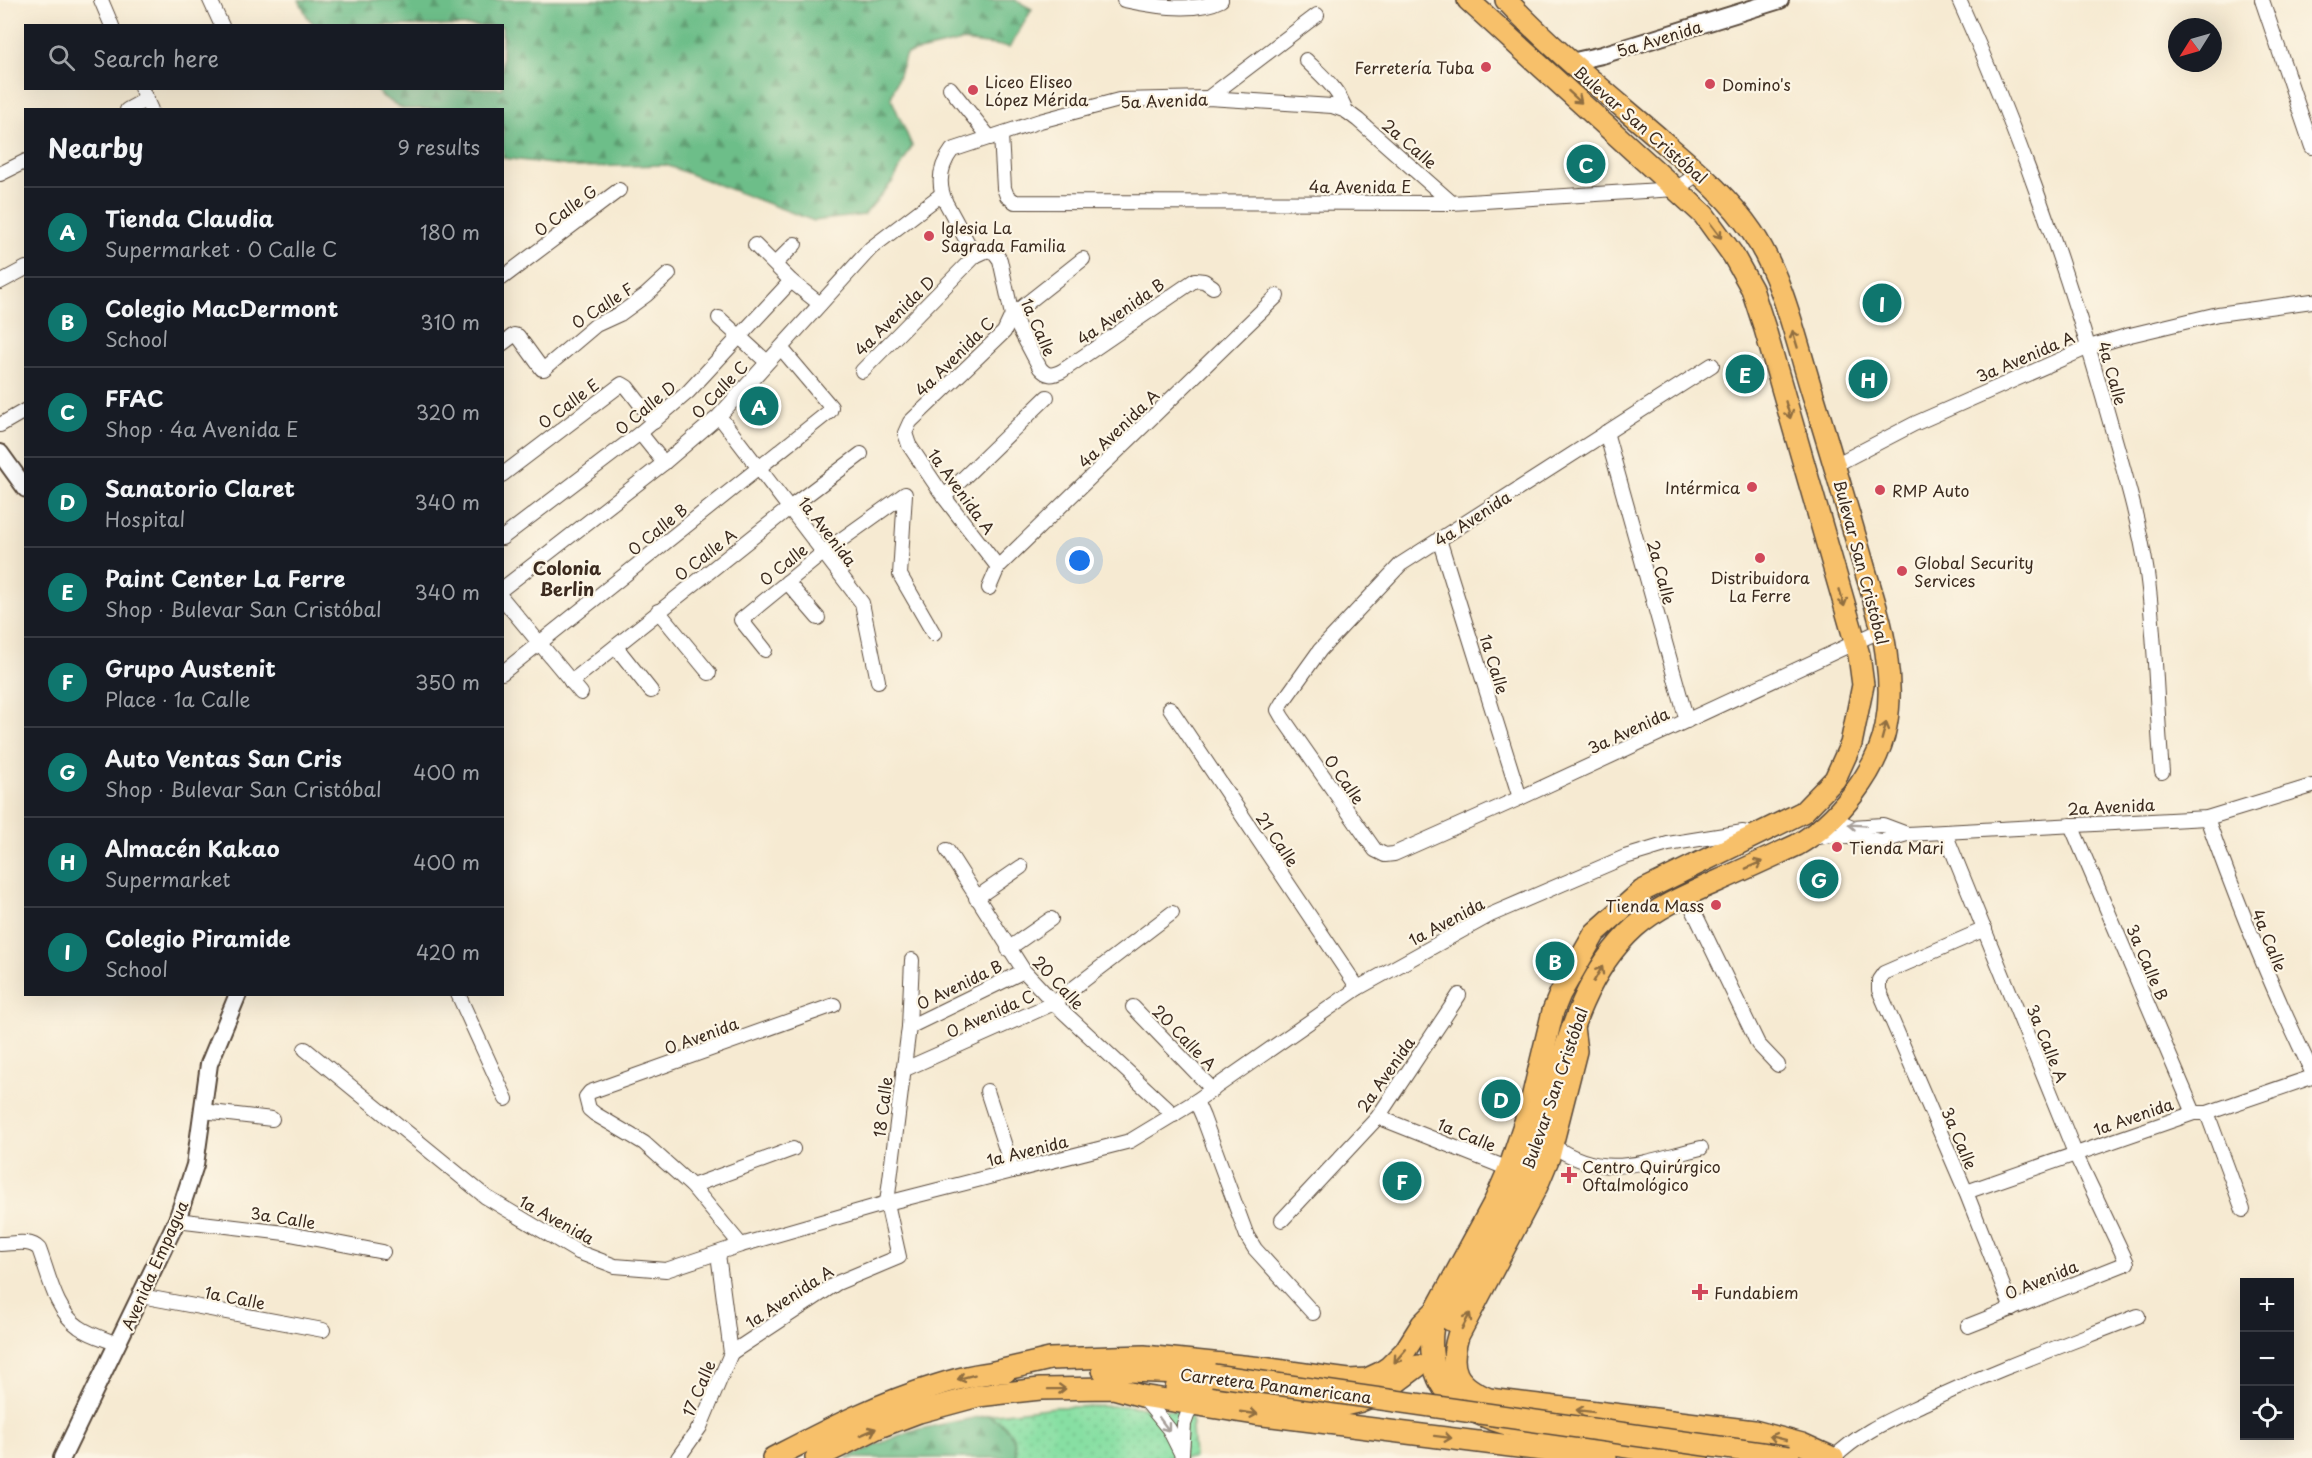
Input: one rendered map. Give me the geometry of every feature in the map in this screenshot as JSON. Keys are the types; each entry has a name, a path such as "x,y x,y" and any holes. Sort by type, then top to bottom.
{"main road":[{"name":"Bulevar San Cristóbal","path":"1443,1315 1509,1169 1530,1107 1553,1011 1560,994 1595,933 1642,891 1803,812 1827,788 1842,766 1851,744 1863,685 1859,655 1765,329 1752,289 1733,255 1704,216 1469,0"},
{"path":"1469,0 1503,18 1554,63 1571,62"},
{"name":"Bulevar San Cristóbal","path":"1443,1315 1523,1178 1573,1027 1590,989 1614,949 1636,927 1657,911 1686,895 1809,838 1832,818 1855,791 1874,761 1886,729 1890,694 1882,630 1835,465 1777,280 1753,232 1699,173 1571,62 1506,0"},
{"path":"1573,1027 1576,1051 1552,1145 1537,1186 1458,1336 1454,1350 1454,1362 1456,1374 1462,1384 1489,1399 1754,1431 1802,1444 1834,1458"},
{"path":"994,1372 1050,1359 1144,1356 1262,1368 1349,1380 1367,1378 1389,1367 1405,1351 1422,1324 1443,1315"},
{"path":"1443,1315 1431,1329 1430,1342 1439,1377 1454,1399 1479,1415 1531,1431 1698,1458"},
{"path":"1113,1388 1155,1386 1316,1406 1340,1406 1383,1392 1418,1366"},
{"name":"Carretera Panamericana","path":"773,1458 854,1415 900,1396 971,1375 994,1372 1113,1370 1213,1375 1790,1457"},
{"name":"Carretera Panamericana","path":"816,1458 879,1427 920,1412 978,1396 1040,1389 1113,1388 1191,1405 1558,1455 1606,1458"}],"street":[{"path":"101,0 111,24"},
{"path":"210,0 221,24"},
{"path":"1124,0 1149,6 1192,7 1221,0"},
{"name":"5a Avenida","path":"1571,62 1602,55 1780,0"},
{"name":"4a Calle","path":"1959,0 2020,147 2089,347 2121,456 2146,572 2154,640 2162,772"},
{"path":"2262,0 2312,147"},
{"path":"1208,98 1317,15"},
{"path":"1306,60 1336,89 1346,111"},
{"path":"950,88 996,136"},
{"name":"5a Avenida","path":"942,194 940,174 944,160 952,150 1070,112 1119,100 1208,98 1332,106 1346,111"},
{"path":"130,108 146,99"},
{"name":"2a Calle","path":"1346,111 1452,202"},
{"name":"4a Avenida E","path":"996,136 1004,188 1007,196 1015,202 1452,202 1676,189"},
{"path":"0,174 24,162"},
{"path":"1676,189 1699,173"},
{"name":"0 Calle G","path":"504,276 619,190"},
{"path":"942,194 975,256"},
{"name":"0 Calle C","path":"504,588 664,463 719,416 871,248 942,194"},
{"path":"775,264 795,244"},
{"path":"755,246 791,281 820,304"},
{"name":"1a Calle","path":"975,256 988,250 995,253 1000,260 1012,315 1040,368 1046,374"},
{"name":"4a Avenida D","path":"862,371 975,256"},
{"name":"4a Avenida C","path":"905,433 910,422 1004,332 1012,315 1083,259"},
{"path":"0,282 24,268"},
{"name":"0 Calle F","path":"504,342 514,335 518,336 544,369 596,325 620,314 646,296 669,274"},
{"name":"4a Avenida B","path":"1046,374 1053,375 1062,371 1195,280 1204,281 1213,287"},
{"name":"0 Calle D","path":"504,536 640,434 688,392 791,281"},
{"name":"4a Avenida A","path":"989,588 998,567 1277,296"},
{"name":"3a Avenida A","path":"1835,465 1914,424 2089,347 2130,334 2218,314 2312,301"},
{"path":"719,318 767,363"},
{"name":"0 Calle B","path":"504,671 831,409 781,348"},
{"name":"4a Avenida","path":"1282,717 1278,710 1320,650 1401,564 1712,364"},
{"name":"0 Calle E","path":"504,473 619,386 627,387 654,422"},
{"path":"944,497 1047,398"},
{"path":"0,425 24,411"},
{"name":"1a Avenida","path":"719,416 862,603 878,681"},
{"name":"2a Calle","path":"1606,432 1687,722"},
{"name":"1a Avenida A","path":"905,433 909,445 944,497 998,567"},
{"path":"640,434 664,463"},
{"path":"0,453 24,486"},
{"name":"0 Calle A","path":"571,682 788,508 861,454"},
{"name":"0 Calle","path":"765,650 741,620 824,552 905,494 900,575 934,634"},
{"name":"1a Calle","path":"1439,539 1520,798"},
{"path":"787,582 818,618"},
{"path":"504,600 581,693"},
{"path":"658,611 709,673"},
{"name":"3a Avenida","path":"1385,855 1394,854 1520,798 1882,630"},
{"path":"616,647 651,691"},
{"name":"21 Calle","path":"1170,708 1358,988"},
{"name":"0 Calle","path":"1282,717 1375,850 1385,855"},
{"name":"2a Avenida","path":"1809,838 1831,835 1883,841 1907,834 2207,818 2312,786"},
{"name":"2a Avenida","path":"1832,818 1852,826 1883,825 1907,834"},
{"name":"4a Calle","path":"2207,818 2242,914 2276,996 2312,1072"},
{"name":"3a Calle B","path":"2071,825 2243,1210"},
{"name":"1a Avenida","path":"305,1049 486,1197 578,1252 615,1266 666,1270 741,1245 887,1203 1130,1141 1213,1090 1238,1070 1358,988 1490,915 1625,857 1668,844 1743,832 1758,835"},
{"name":"3a Calle A","path":"1945,833 2075,1153 2127,1263"},
{"name":"20 Calle","path":"947,850 1024,971 1054,1003 1174,1115"},
{"path":"976,898 1021,867"},
{"path":"1686,895 1758,1044 1778,1065"},
{"name":"0 Avenida C","path":"903,1070 1054,1003 1172,913"},
{"path":"1008,949 1051,919"},
{"name":"3a Calle","path":"1984,929 1884,973 1879,980 1879,990 1966,1192 2012,1309"},
{"name":"18 Calle","path":"899,1257 887,1203 909,1028 912,960"},
{"name":"0 Avenida B","path":"909,1028 1024,971"},
{"name":"2a Avenida","path":"1282,1220 1378,1117 1459,995"},
{"name":"Avenida Empagua","path":"62,1458 177,1220 195,1165 209,1065 237,996"},
{"path":"459,996 506,1099"},
{"name":"0 Avenida","path":"692,1186 644,1143 595,1114 585,1101 586,1097 590,1092 834,1005"},
{"name":"20 Calle A","path":"1133,1006 1213,1090"},
{"name":"1a Avenida","path":"1966,1192 2075,1153 2312,1077"},
{"path":"987,1091 1013,1171"},
{"path":"1196,1101 1247,1236 1255,1249 1312,1313"},
{"path":"203,1111 272,1119"},
{"name":"1a Calle","path":"1378,1117 1509,1169"},
{"path":"1552,1145 1564,1154 1594,1166 1626,1166 1701,1148"},
{"path":"741,1245 692,1186 793,1149"},
{"name":"3a Calle","path":"177,1220 285,1233 382,1252"},
{"path":"0,1244 31,1243 35,1245 39,1249 60,1306 71,1321 81,1329 118,1344"},
{"name":"17 Calle","path":"678,1458 700,1428 731,1353 718,1254"},
{"name":"1a Avenida A","path":"731,1353 837,1283 899,1257"},
{"name":"0 Avenida","path":"1968,1326 2127,1263"},
{"name":"1a Calle","path":"141,1296 323,1330"},
{"path":"1834,1458 1845,1447 1896,1416 1968,1383 2139,1316"},
{"path":"1142,1396 1168,1429 1182,1456"},
{"path":"1182,1456 1184,1424 1191,1405"}],"green space":[{"path":"299,0 1015,0 1032,9 1010,47 962,41 906,54 891,98 912,146 893,181 864,215 814,221 666,165 577,167 504,158 504,108 401,108 376,90 504,90 504,24 314,24 308,18"},
{"path":"1128,1406 1191,1412 1194,1458 1016,1458 1010,1432 988,1415 1056,1407"},
{"path":"988,1415 1006,1427 1014,1443 1016,1458 846,1458 910,1431"}],"place":[{"name":"Ferretería Tuba","path":"1486,67"},
{"name":"Domino's","path":"1710,84"},
{"name":"Liceo Eliseo López Mérida","path":"973,90"},
{"name":"FFAC","path":"1586,164"},
{"name":"Iglesia La Sagrada Familia","path":"929,236"},
{"name":"Colegio Piramide","path":"1882,303"},
{"name":"Paint Center La Ferre","path":"1745,374"},
{"name":"Almacén Kakao","path":"1868,379"},
{"name":"Tienda Claudia","path":"759,406"},
{"name":"Intérmica","path":"1752,487"},
{"name":"RMP Auto","path":"1880,490"},
{"name":"Distribuidora La Ferre","path":"1760,558"},
{"name":"Global Security Services","path":"1902,571"},
{"name":"Tienda Mari","path":"1837,847"},
{"name":"Auto Ventas San Cris","path":"1819,879"},
{"name":"Tienda Mass","path":"1716,905"},
{"name":"Colegio MacDermont","path":"1555,961"},
{"name":"Sanatorio Claret","path":"1501,1099"},
{"name":"Centro Quirúrgico Oftalmológico","path":"1569,1175"},
{"name":"Grupo Austenit","path":"1402,1181"},
{"name":"Fundabiem","path":"1700,1292"}],"district":[{"name":"Colonia Berlin","path":"567,577"}]}
